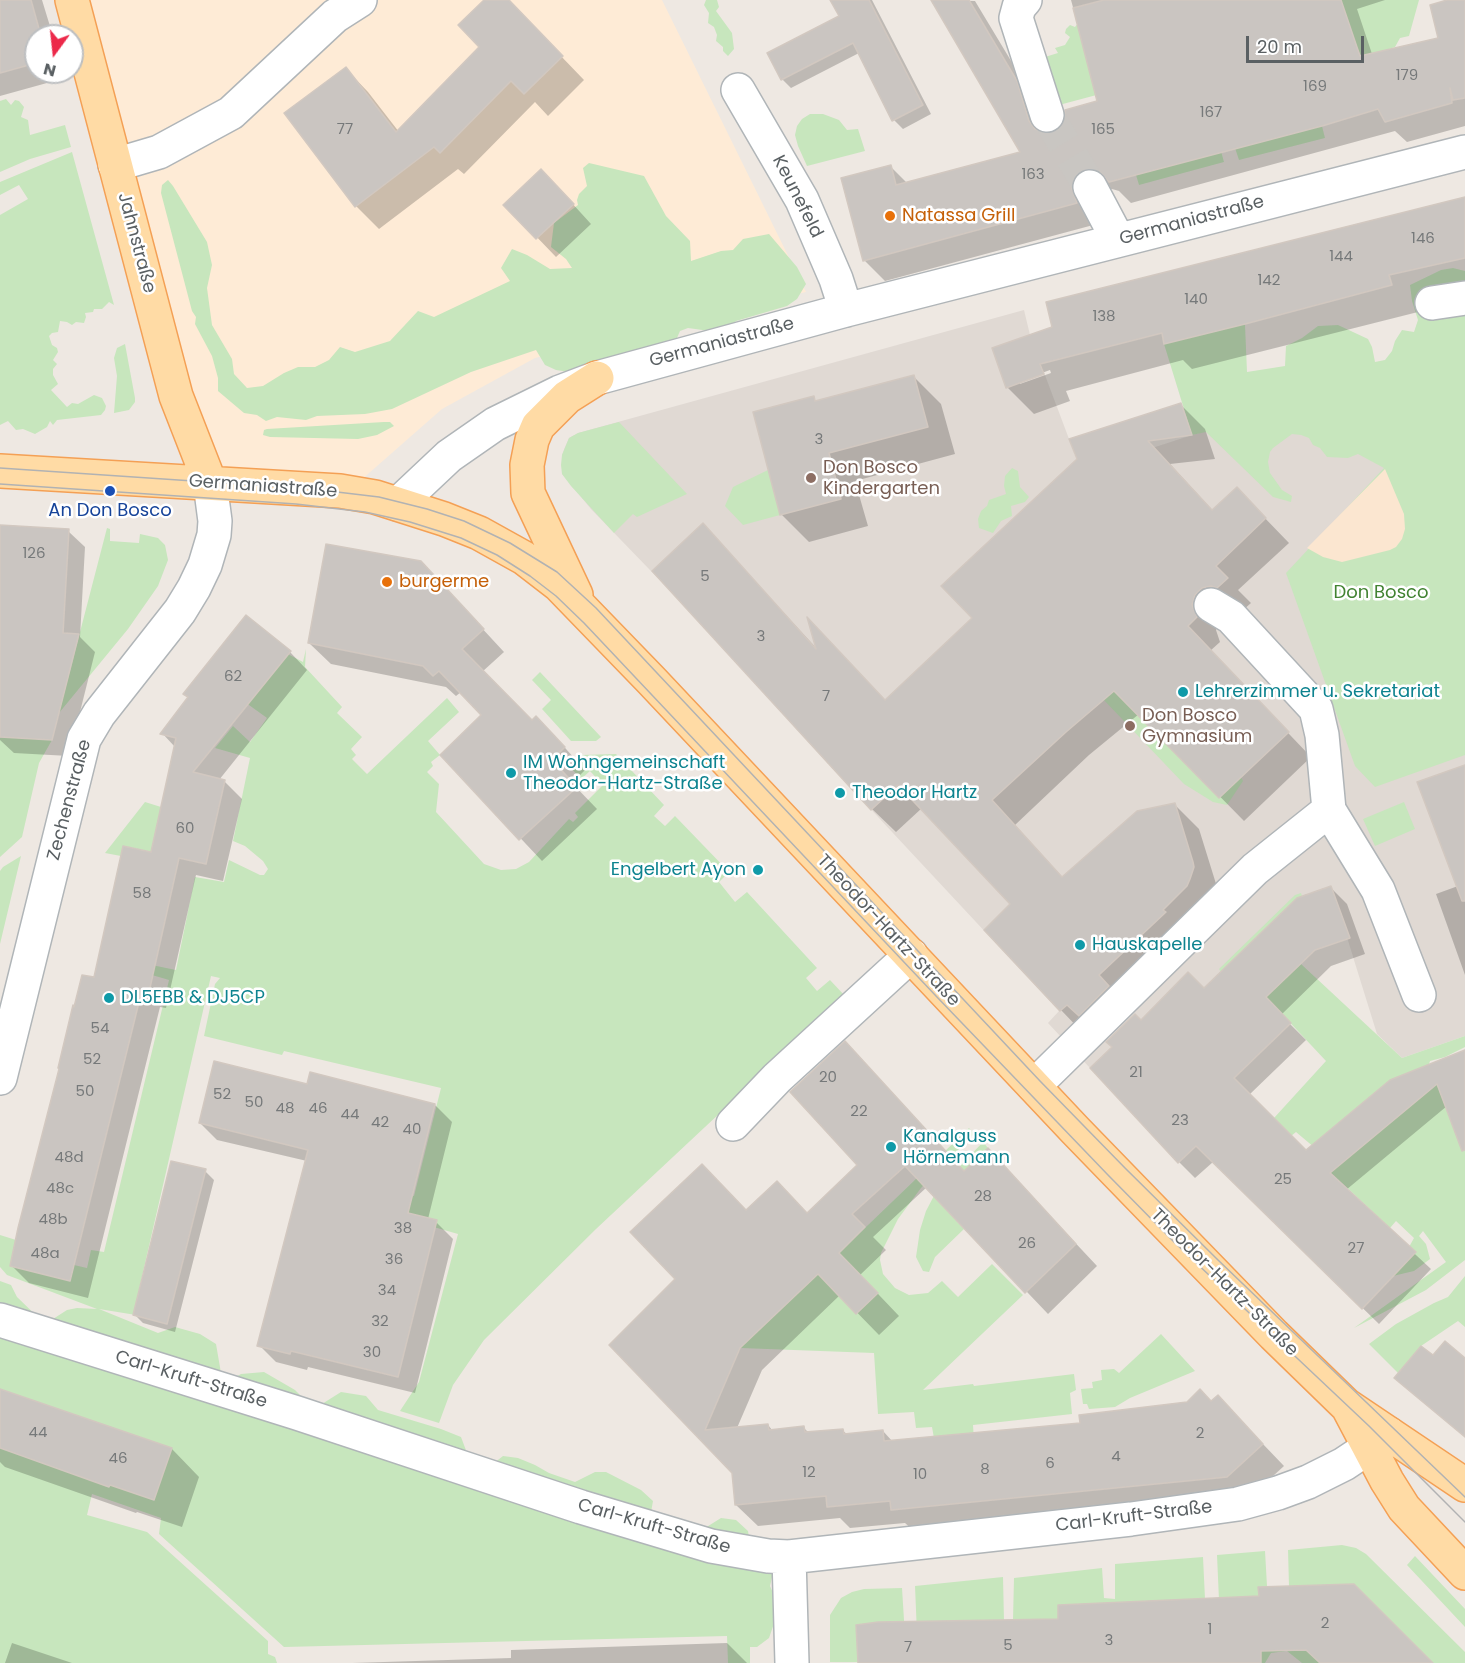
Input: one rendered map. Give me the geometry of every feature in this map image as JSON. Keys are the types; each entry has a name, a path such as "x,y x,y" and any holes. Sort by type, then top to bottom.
{"main road":[{"name":"Jahnstraße","path":"72,0 176,396 210,483"},
{"path":"581,608 528,493 527,465 532,440 538,426 567,397 597,378"},
{"name":"Germaniastraße","path":"0,471 340,491 398,504"},
{"name":"Theodor-Hartz-Straße","path":"398,504 461,525 506,547 559,585 1238,1299 1346,1405 1379,1441 1404,1508 1465,1573"},
{"path":"1379,1441 1465,1485"}],"street":[{"path":"116,165 159,152 231,113 335,16 360,0"},
{"path":"1025,0 1019,7 1016,18 1047,115"},
{"name":"Keunefeld","path":"738,90 802,200 837,279 846,310"},
{"name":"Germaniastraße","path":"398,504 449,456 495,424 560,392 597,378 846,310 1465,152"},
{"path":"1090,187 1118,240"},
{"path":"1432,303 1465,298"},
{"name":"Zechenstraße","path":"0,1078 84,739 99,714 180,611 206,565 213,542 215,521 210,483"},
{"path":"1211,605 1231,617 1312,703 1320,724 1329,810 1378,890 1419,995"},
{"path":"1034,1086 1255,869 1329,810"},
{"path":"733,1124 777,1078 911,955"},
{"name":"Carl-Kruft-Straße","path":"0,1320 689,1540 737,1551 789,1557 1131,1519 1238,1504 1308,1482 1379,1441"},
{"path":"789,1557 792,1663"}],"shaded area":[{"path":"72,0 662,0 806,292 535,358 442,409 360,481 210,483 84,42 84,24 79,24"},
{"name":"Don Bosco Gymnasium","path":"1024,310 1030,335 1081,471 1465,352 1465,1036 1402,1058 1377,1034 1331,886 1297,898 1204,988 1188,973 1141,1020 1109,1044 1112,1047 1090,1068 1048,1023 1059,1011 823,758 706,628 591,509 562,474 562,455 565,447 569,438 578,433"}],"green space":[{"path":"706,0 717,0 719,7 716,11 732,33 734,49 728,56 716,41 717,35 714,27 708,23 709,13 704,5"},
{"path":"1197,0 1419,0 1409,36 1400,38 1395,47 1362,58 1348,28 1059,105 1045,57 1058,53 1055,48 1065,45 1070,37 1065,33 1066,29 1070,25 1075,27 1079,22"},
{"path":"6,99 11,105 15,100 19,101 24,107 21,117 28,120 30,135 65,125 71,147 30,159 0,172 0,101"},
{"path":"810,114 823,114 839,120 847,130 858,129 865,151 807,166 795,135 802,119"},
{"path":"1322,126 1325,138 1239,160 1235,148"},
{"path":"1221,151 1224,162 1139,185 1136,175"},
{"path":"72,152 114,305 109,302 102,309 94,309 93,312 85,313 84,323 76,322 72,325 60,321 58,332 49,336 58,352 53,360 57,364 53,369 53,375 58,384 51,390 67,407 94,395 102,398 106,406 101,415 57,420 53,425 50,421 47,427 35,434 23,429 16,430 8,421 0,425 0,215 28,199 19,185 0,195 0,182"},
{"path":"589,163 644,176 666,216 690,241 691,261 721,251 733,250 743,239 769,234 797,267 806,284 797,299 787,306 736,321 724,333 688,328 680,331 673,347 569,372 545,365 536,350 471,372 392,409 365,414 317,416 306,420 277,417 266,421 257,415 244,413 218,391 218,378 212,356 195,324 196,317 192,311 161,193 162,185 168,180 207,242 212,265 207,288 212,325 232,359 234,374 247,388 263,386 298,367 315,367 329,360 340,347 355,352 390,341 418,311 434,317 510,281 501,268 512,249 550,269 572,268 566,259 551,247 554,223 578,205 579,194 587,186 583,168"},
{"name":"Don Bosco","path":"1453,268 1465,271 1465,755 1375,787 1355,766 1286,573 1384,468 1358,454 1348,458 1327,457 1320,448 1313,445 1309,438 1292,434 1273,448 1268,462 1270,473 1282,490 1292,496 1291,502 1273,497 1206,432 1192,435 1164,344 1245,324 1247,372 1285,366 1286,346 1318,326 1338,325 1368,339 1375,362 1385,360 1402,330 1414,332 1418,320 1410,285 1441,270"},
{"path":"125,344 135,402 129,410 114,413 117,376 114,358 117,348"},
{"path":"390,422 394,426 377,435 358,439 263,435 264,430 267,429"},
{"path":"619,422 687,494 637,517 633,514 614,533 571,486 562,474 561,465 562,455 569,438 578,433"},
{"path":"1012,468 1018,471 1020,487 1029,497 1025,502 1011,506 1012,516 1001,521 993,533 979,528 978,519 989,500 1006,494 1005,476"},
{"path":"768,470 780,515 743,525 725,506 733,487"},
{"path":"107,528 110,529 110,541 139,543 140,534 158,538 165,545 168,560 158,586 128,629 59,713"},
{"path":"306,649 305,667 342,707 337,713 362,737 351,749 356,755 352,759 367,774 447,698 459,712 428,741 440,755 431,762 433,766 427,772 439,784 436,812 484,864 501,870 516,869 529,862 569,819 573,822 578,817 575,813 603,785 590,771 581,779 569,766 582,755 616,754 664,805 654,816 665,826 675,816 729,872 719,882 735,902 747,892 817,968 806,978 817,991 830,980 845,996 596,1229 484,1340 453,1385 439,1423 400,1411 419,1382 458,1234 371,1209 376,1186 414,1196 441,1088 284,1051 282,1055 204,1036 215,984 220,978 211,976 138,1294 136,1315 99,1309 158,1333 175,1327 200,1334 216,1344 221,1373 232,1379 241,1374 264,1372 295,1390 314,1409 341,1392 366,1396 378,1410 461,1437 467,1453 484,1471 503,1456 518,1458 575,1482 595,1472 606,1472 641,1490 653,1501 650,1518 705,1528 721,1518 736,1520 748,1531 751,1549 760,1555 773,1573 770,1586 777,1602 777,1615 769,1638 757,1647 750,1647 750,1663 728,1663 727,1636 284,1647 159,1534 161,1518 92,1494 87,1515 147,1532 268,1641 268,1654 275,1657 277,1663 0,1663 0,1281 11,1285 17,1297 47,1326 67,1310 97,1309 7,1275 0,1267 0,1235 16,1240 10,1266 70,1281 74,1265 87,1268 91,1250 104,1252 169,980 145,973 147,964 176,970 195,877 224,882 229,860 260,875 264,875 268,869 263,861 245,846 233,841 250,758 215,748 233,726 250,742 267,718 242,700 284,652 303,662"},
{"path":"540,672 601,737 596,741 571,741 542,709 551,700 532,680"},
{"path":"1099,676 1219,798 1241,777 1243,781 1227,805 1213,802 1184,784 1102,698"},
{"path":"17,723 36,728 52,740 39,763 22,837 0,857 0,738"},
{"path":"145,802 161,807 151,852 124,846 121,856 105,853"},
{"path":"1404,802 1415,829 1375,846 1363,819"},
{"path":"21,856 0,944 0,871"},
{"path":"1301,893 1302,896 1297,898 1221,972 1219,969 1295,895"},
{"path":"1301,964 1402,1058 1465,1036 1465,1047 1445,1057 1430,1061 1429,1064 1456,1135 1465,1133 1465,1260 1426,1290 1354,1328 1446,1262 1423,1231 1419,1236 1426,1244 1430,1259 1414,1271 1393,1276 1414,1238 1396,1221 1390,1228 1310,1153 1315,1148 1296,1132 1291,1136 1274,1118 1326,1061 1266,997"},
{"path":"969,1128 974,1134 921,1188 898,1219 881,1253 883,1274 895,1288 909,1295 928,1293 942,1281 958,1297 992,1264 1023,1295 923,1390 1074,1374 1076,1390 1070,1393 1072,1414 973,1425 974,1441 935,1444 932,1427 916,1428 914,1412 878,1414 874,1353 740,1348"},
{"path":"983,1142 988,1148 935,1198 964,1229 935,1257 929,1272 923,1271 916,1257 920,1230 926,1211 937,1190"},
{"path":"1465,1276 1465,1327 1458,1321 1421,1346 1398,1373 1369,1344 1396,1324 1448,1297"},
{"path":"1161,1334 1195,1371 1130,1398 1115,1407 1089,1409 1087,1404 1083,1404 1081,1389 1093,1388 1092,1382 1102,1380 1101,1370 1114,1369 1119,1373"},
{"path":"1342,1545 1356,1548 1366,1554 1465,1652 1465,1663 1302,1663 1287,1651 1271,1653 1265,1663 830,1662 830,1615 841,1598 864,1589 902,1588 905,1636 917,1634 915,1586 1003,1577 1004,1621 1013,1620 1014,1578 1102,1568 1104,1598 1115,1599 1115,1564 1203,1557 1205,1599 1219,1600 1217,1555 1265,1551 1267,1586 1289,1586 1288,1550"},
{"path":"1415,1556 1465,1609 1465,1627 1407,1565"}],"sand":[{"path":"1385,469 1404,514 1405,529 1396,547 1342,562 1323,557 1307,548"}],"building":[{"path":"0,0 31,0 38,24 24,24 24,66 0,73"},
{"path":"484,0 509,0 563,56 524,94 511,81 440,153 434,147 355,207 284,113 346,67 396,132 479,47 458,25"},
{"path":"830,0 869,0 923,105 892,121 853,43 781,80 767,53 839,16"},
{"path":"931,0 969,0 1017,81 1029,121 1035,129 1044,133 1053,133 1060,128 1065,120 1065,110 1097,101 1073,8 1104,0 1341,0 1360,56 1438,38 1430,5 1447,0 1465,0 1465,98 1453,100 1450,88 1452,103 1385,122 1378,109 1109,182 1099,171 1090,168 1082,170 1074,177 1071,186 1077,203 863,261 841,178 891,165 896,185 1020,152"},
{"path":"541,169 574,204 536,239 503,205"},
{"path":"1465,197 1465,258 1389,275 1392,285 1245,324 1164,344 1162,333 1040,364 1044,374 1006,388 992,348 1052,327 1046,302"},
{"path":"914,375 928,427 829,453 841,499 780,515 753,412 814,396 815,401"},
{"path":"1181,403 1192,435 1148,441 1212,510 1237,487 1266,518 1216,566 1228,578 1217,588 1211,586 1202,588 1195,595 1192,605 1197,617 1188,626 1289,732 1219,798 1114,691 992,800 1062,877 1137,811 1175,803 1194,867 1187,886 1163,910 1166,912 1099,975 1109,986 1079,1016 1067,1005 1060,1011 984,930 1010,904 898,785 871,810 652,571 703,523 816,649 807,617 885,700 972,618 941,586 1077,459 1069,439"},
{"path":"0,525 69,529 63,633 79,634 52,740 0,737"},
{"path":"326,544 421,561 484,629 462,649 532,720 536,716 565,747 552,760 577,787 519,840 440,755 481,715 439,671 433,676 423,666 308,643"},
{"path":"246,615 291,651 193,772 225,780 206,864 179,858 149,992 142,990 70,1281 10,1266 73,1005 74,1007 82,975 94,977 123,846 151,852 176,738 160,734 188,697 183,694"},
{"path":"1465,765 1465,901 1462,901 1417,782"},
{"path":"1331,886 1350,938 1315,950 1266,997 1291,1023 1234,1078 1306,1150 1390,1080 1465,1050 1465,1150 1462,1151 1437,1084 1330,1173 1416,1252 1362,1309 1196,1146 1178,1163 1090,1068 1112,1047 1106,1042 1135,1014 1141,1020 1188,972 1204,988 1297,898"},
{"path":"845,1041 964,1171 988,1148 1076,1244 1025,1293 905,1166 852,1214 865,1227 839,1253 878,1293 856,1314 818,1274 740,1348 705,1430 768,1424 769,1430 804,1426 805,1432 843,1429 844,1434 883,1430 884,1441 1080,1423 1079,1415 1187,1402 1200,1389 1211,1401 1218,1395 1263,1444 1227,1477 891,1510 890,1501 827,1507 826,1496 735,1505 732,1473 609,1345 675,1279 630,1232 702,1164 746,1210 777,1181 807,1213 857,1165 790,1092"},
{"path":"214,1061 307,1084 310,1072 435,1104 408,1213 437,1220 398,1377 291,1351 290,1354 257,1346 308,1150 199,1123"},
{"path":"171,1161 206,1169 167,1324 133,1315"},
{"path":"1445,1341 1465,1358 1465,1437 1394,1378 1421,1346 1433,1355"},
{"path":"0,1389 172,1448 154,1500 110,1485 109,1487 0,1448"},
{"path":"1354,1584 1433,1663 1320,1663 1306,1650 1261,1651 1261,1663 858,1663 856,1625 878,1622 1058,1619 1058,1605 1259,1596 1258,1587"}],"tunnel":[{"path":"1047,115 1090,187"}],"tram line":[{"path":"0,468 312,489 379,497 464,521 510,543 557,572 596,608 1040,1081 1125,1168 1465,1497"},
{"path":"0,484 296,504 365,512 410,522 461,538 497,555 530,576 556,596 584,623 936,996 1174,1242 1369,1426 1465,1522"}],"place":[{"name":"Natassa Grill","path":"890,216"},
{"name":"Don Bosco Kindergarten","path":"811,478"},
{"name":"An Don Bosco","path":"110,491"},
{"name":"burgerme","path":"387,582"},
{"name":"Lehrerzimmer u. Sekretariat","path":"1183,692"},
{"name":"Don Bosco Gymnasium","path":"1130,726"},
{"name":"IM Wohngemeinschaft Theodor-Hartz-Straße","path":"511,773"},
{"name":"Theodor Hartz","path":"840,793"},
{"name":"Engelbert Ayon","path":"758,870"},
{"name":"Hauskapelle","path":"1080,945"},
{"name":"DL5EBB & DJ5CP","path":"109,998"},
{"name":"Kanalguss Hörnemann","path":"891,1147"}]}
